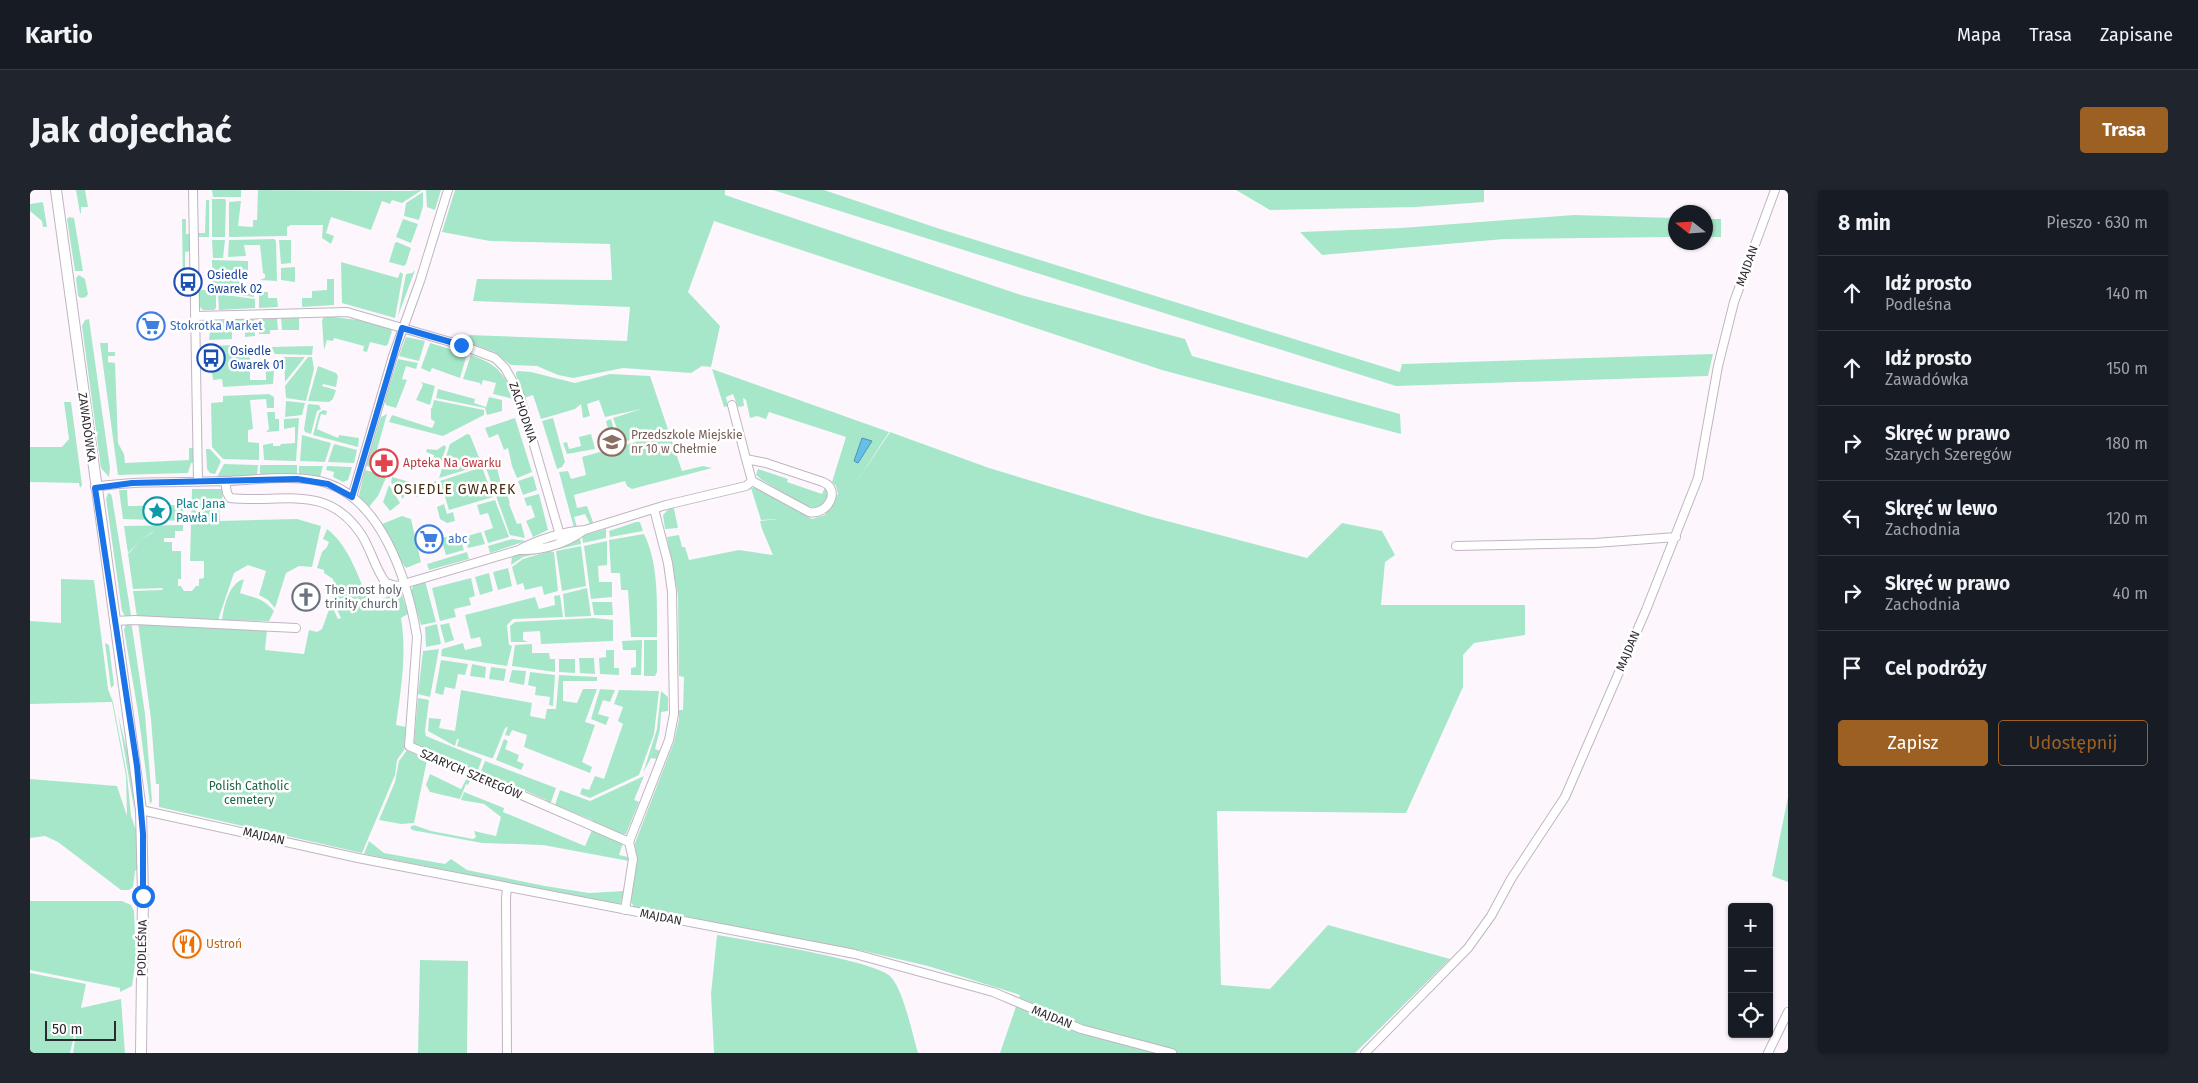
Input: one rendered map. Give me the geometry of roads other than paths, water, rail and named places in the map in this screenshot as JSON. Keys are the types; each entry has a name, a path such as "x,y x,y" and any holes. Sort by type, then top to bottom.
{"main road":[{"name":"ZAWADÓWKA","path":"56,190 95,488 125,694"},
{"name":"PODLEŚNA","path":"125,694 141,810 143,896 141,1053"}],"street":[{"path":"193,190 198,482"},
{"path":"352,497 402,328 420,280 448,190"},
{"name":"MAJDAN","path":"1364,1053 1468,948 1491,916 1511,879 1565,797 1676,537 1698,478 1718,366 1734,302 1775,190"},
{"name":"ZACHODNIA","path":"195,316 339,311 461,345 496,358 511,377 524,408 561,539"},
{"path":"732,405 746,459 752,481 816,514 822,511 830,502 832,493 830,487 823,482 766,463 746,459"},
{"name":"SZARYCH SZEREGÓW","path":"95,488 115,484 310,480 328,484 352,497 377,523 404,584 416,637 409,746 629,842"},
{"path":"225,481 230,498 302,498 330,505 355,526 366,543 386,583 394,586 519,550 531,551 561,539 570,540 585,530 666,504 746,486 752,481"},
{"path":"625,910 634,859 629,842 669,740 674,714 672,592 668,563 654,509"},
{"path":"1456,546 1595,544 1676,537"},
{"path":"114,621 190,622 296,628"},
{"name":"MAJDAN","path":"141,810 358,858 855,954 993,992 1081,1029 1172,1053"},
{"path":"507,887 507,1053"},
{"path":"1768,1053 1788,1012"}],"water":[{"path":"862,438 872,441 858,463 854,461"}],"place":[{"name":"Osiedle Gwarek 02","path":"188,282"},
{"name":"Stokrotka Market","path":"151,326"},
{"name":"Osiedle Gwarek 01","path":"211,358"},
{"name":"Przedszkole Miejskie nr 10 w Chełmie","path":"612,442"},
{"name":"Apteka Na Gwarku","path":"384,463"},
{"name":"Plac Jana Pawła II","path":"157,511"},
{"name":"abc","path":"429,539"},
{"name":"The most holy trinity church","path":"306,597"},
{"name":"Ustroń","path":"187,944"}],"district":[{"name":"OSIEDLE GWAREK","path":"455,489"}],"park label":[{"name":"Polish Catholic cemetery","path":"249,793"}]}
